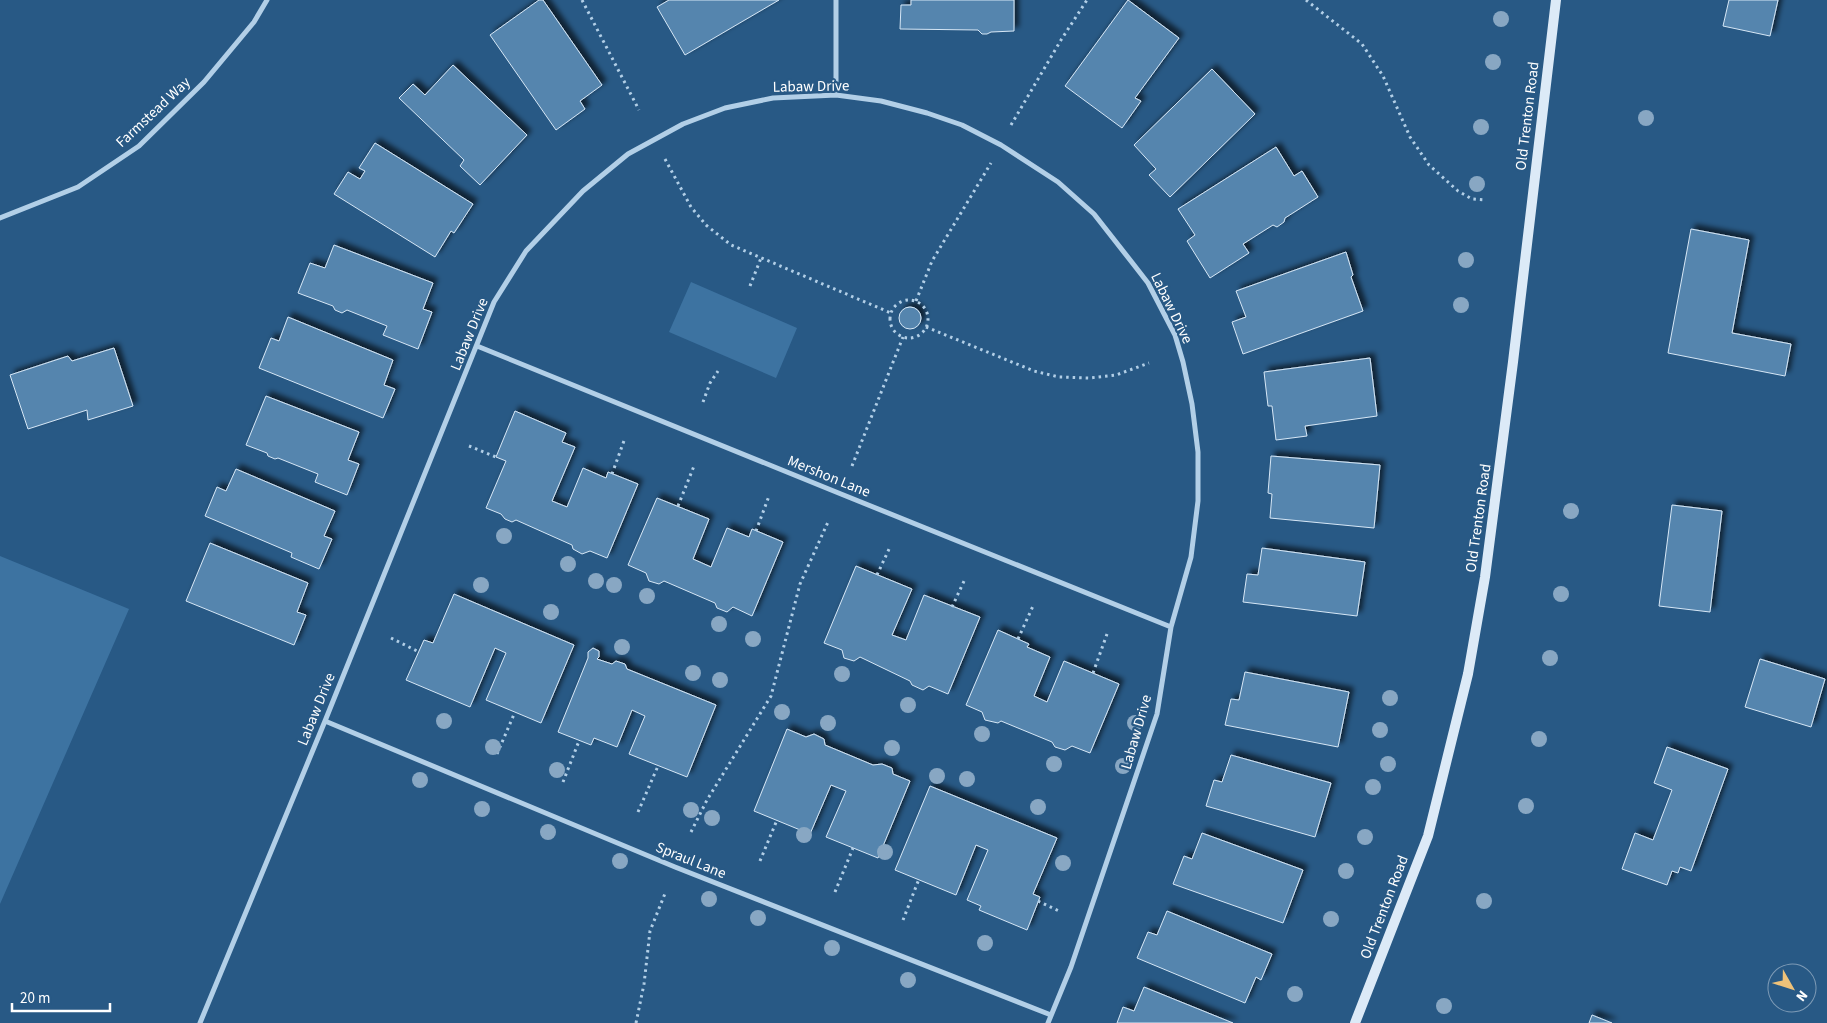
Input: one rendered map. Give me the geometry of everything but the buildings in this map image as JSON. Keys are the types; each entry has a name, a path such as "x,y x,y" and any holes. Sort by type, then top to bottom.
{"main road":[{"name":"Old Trenton Road","path":"1355,1023 1428,836 1468,674 1485,577 1510,391 1556,0"}],"street":[{"name":"Farmstead Way","path":"0,218 78,187 139,146 204,82 254,22 267,0"},
{"path":"836,0 836,95"},
{"name":"Labaw Drive","path":"200,1023 325,721 494,302 526,251 583,191 628,154 683,124 725,108 773,98 836,95 881,101 927,113 962,125 1000,145 1058,182 1094,214 1148,282 1175,335 1183,362 1192,404 1198,452 1198,501 1191,557 1171,627 1157,714 1071,967 1048,1023"},
{"name":"Mershon Lane","path":"477,346 1171,627"},
{"name":"Spraul Lane","path":"325,721 675,867 1051,1015"}],"path":[{"path":"582,0 639,110"},
{"path":"1011,124 1087,0"},
{"path":"1306,0 1362,44 1384,76 1410,137 1429,165 1458,191 1472,199 1486,200"},
{"path":"665,158 691,207 706,225 731,245 891,313"},
{"path":"916,301 932,260 991,163"},
{"path":"750,286 761,258"},
{"path":"910,300 916,301 926,309 928,315 926,327 919,335 908,338 903,337 894,330 891,324 891,313 899,303 910,300"},
{"path":"926,327 1034,371 1059,377 1089,378 1116,375 1149,363"},
{"path":"852,466 903,337"},
{"path":"703,402 710,384 718,371"},
{"path":"612,474 625,438"},
{"path":"469,446 496,457"},
{"path":"678,506 694,466"},
{"path":"756,531 769,496"},
{"path":"692,832 707,800 770,696 800,584 828,522"},
{"path":"877,575 890,547"},
{"path":"952,606 965,579"},
{"path":"1018,639 1033,606"},
{"path":"1093,673 1107,634"},
{"path":"391,638 418,652"},
{"path":"497,754 515,712"},
{"path":"563,782 579,741"},
{"path":"638,812 658,766"},
{"path":"760,861 777,820"},
{"path":"835,892 853,848"},
{"path":"903,920 919,879"},
{"path":"636,1023 644,984 650,931 666,891"},
{"path":"1038,901 1061,912"}],"shaded area":[{"path":"691,282 797,328 776,378 669,332"},
{"path":"0,556 129,609 0,904"}]}
